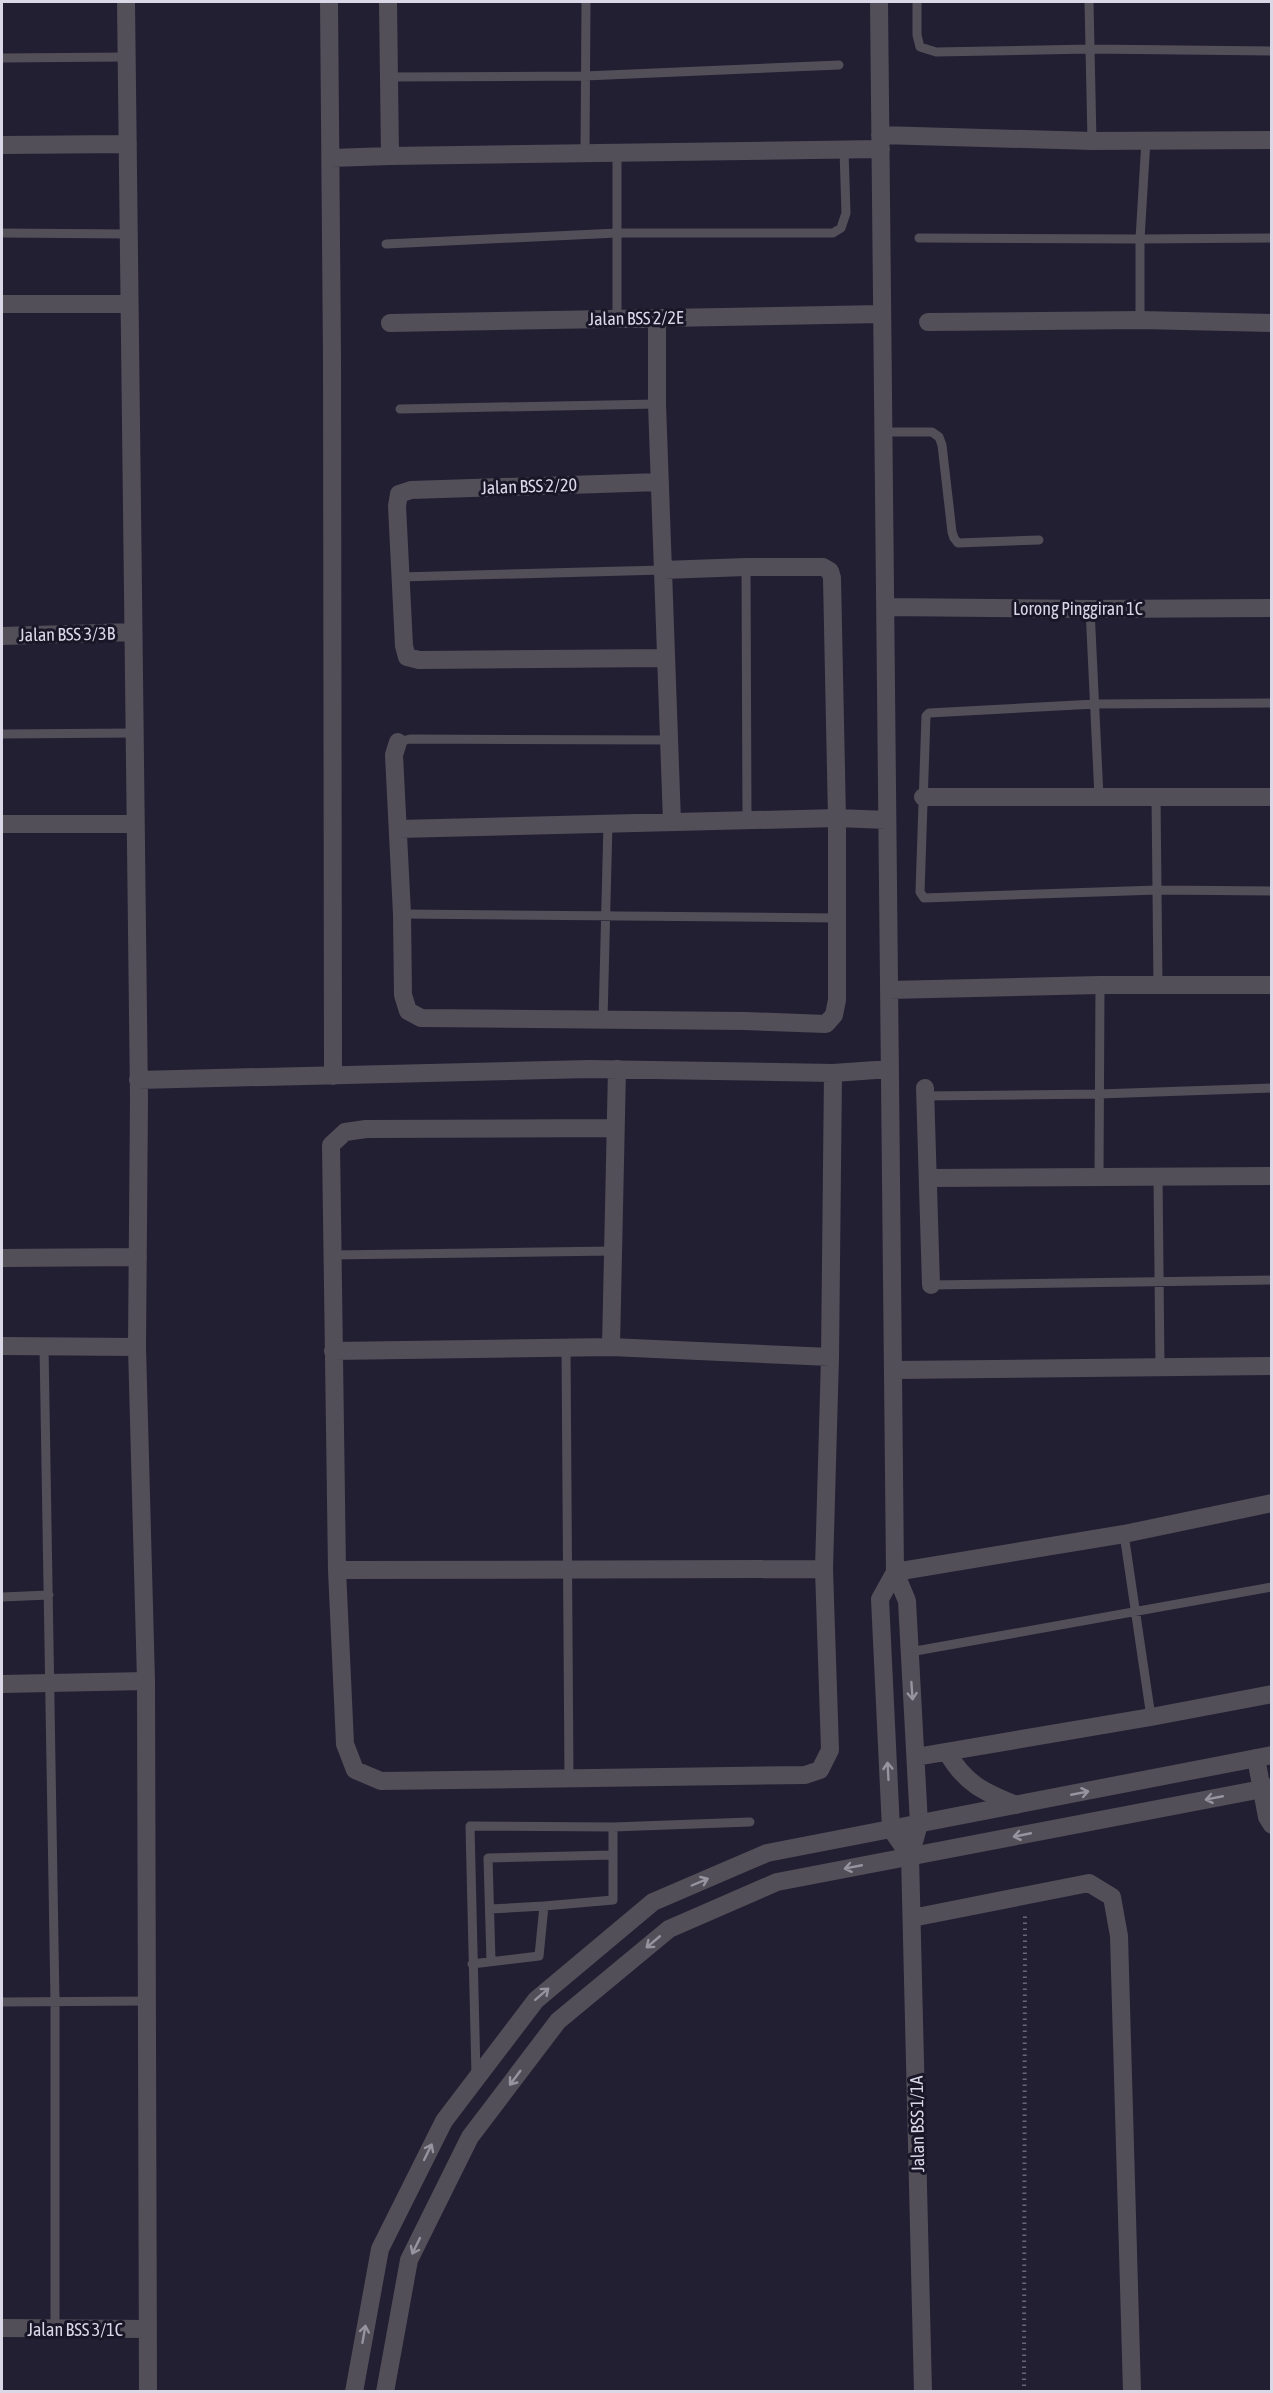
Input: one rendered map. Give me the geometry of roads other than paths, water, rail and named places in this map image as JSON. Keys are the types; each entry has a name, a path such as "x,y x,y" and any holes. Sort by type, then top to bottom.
{"street":[{"path":"126,2 138,1080 137,1347 146,1681 148,2391"},
{"path":"329,2 333,1076"},
{"path":"388,2 390,156"},
{"path":"879,2 895,1572 880,1599 891,1829 910,1856"},
{"path":"331,158 844,150 880,142 1272,140"},
{"path":"2,145 128,144"},
{"path":"2,304 128,304"},
{"name":"Jalan BSS 2/2E","path":"390,323 882,314"},
{"path":"657,318 657,404 672,822"},
{"path":"928,322 1140,320 1272,323"},
{"name":"Jalan BSS 2/20","path":"400,577 397,506 399,494 411,489 660,483"},
{"path":"398,742 394,754 402,914 403,994 408,1011 420,1018 826,1024 834,1015 837,1000 837,818 832,578 830,571 823,567 663,570"},
{"path":"400,577 404,646 407,657 419,660 666,658"},
{"name":"Lorong Pinggiran 1C","path":"885,607 1272,608"},
{"name":"Jalan BSS 3/3B","path":"2,636 133,632"},
{"path":"923,796 1272,797"},
{"path":"398,829 837,818 887,820"},
{"path":"2,824 135,824"},
{"path":"889,990 1272,985"},
{"path":"611,1347 617,1068"},
{"path":"138,1080 617,1068 832,1073 890,1070"},
{"path":"615,1128 366,1129 345,1132 331,1145 337,1570 345,1744 355,1770 381,1781 805,1775 820,1770 830,1750 824,1569 830,1357 832,1073"},
{"path":"925,1092 931,1285"},
{"path":"929,1178 1272,1176"},
{"path":"2,1258 138,1257"},
{"path":"2,1346 137,1347"},
{"path":"333,1351 611,1347 830,1357"},
{"path":"893,1370 1272,1366"},
{"path":"895,1572 1124,1534 1272,1503"},
{"path":"337,1570 824,1569"},
{"name":"Jalan BSS 1/1A","path":"895,1572 907,1601 919,1824 910,1856 923,2391"},
{"path":"2,1684 146,1681"},
{"path":"916,1757 1151,1718 1272,1694"},
{"path":"947,1752 956,1767 971,1783 987,1793 1016,1805"},
{"path":"354,2391 380,2249 444,2121 536,2000 653,1902 767,1853 1264,1756 1268,1818 1272,1825"},
{"path":"385,2391 409,2260 470,2137 558,2021 669,1929 777,1882 1267,1788"},
{"path":"912,1918 1089,1883 1112,1896 1119,1936 1132,2391"},
{"name":"Jalan BSS 3/1C","path":"2,2328 148,2329"}],"lane":[{"path":"585,153 586,2"},
{"path":"917,2 917,35 920,47 936,52 1090,49 1272,51"},
{"path":"1089,2 1092,141"},
{"path":"2,58 127,57"},
{"path":"389,77 585,76 839,65"},
{"path":"1140,320 1140,239 1146,140"},
{"path":"386,244 617,233 833,233 841,228 846,213 844,150"},
{"path":"617,153 617,319"},
{"path":"2,233 129,234"},
{"path":"919,238 1272,238"},
{"path":"400,409 657,404"},
{"path":"883,432 932,432 939,436 952,532 958,543 1039,540"},
{"path":"746,567 747,820"},
{"path":"400,577 663,570"},
{"path":"1090,609 1099,796"},
{"path":"1272,703 1095,704 929,713 926,716 920,892 924,897 1157,890 1272,891"},
{"path":"2,734 134,733"},
{"path":"398,742 410,739 669,740"},
{"path":"1156,796 1158,986"},
{"path":"603,1020 608,824"},
{"path":"402,914 837,918"},
{"path":"1099,1176 1100,986"},
{"path":"925,1092 1099,1094 1272,1088"},
{"path":"1158,1176 1160,1367"},
{"path":"332,1255 612,1251"},
{"path":"931,1285 1272,1280"},
{"path":"44,1346 55,2002 55,2329"},
{"path":"566,1347 569,1779"},
{"path":"1124,1534 1151,1718"},
{"path":"910,1652 1272,1587"},
{"path":"2,1597 49,1595"},
{"path":"476,2078 470,1826 613,1827 750,1822"},
{"path":"490,1909 613,1900 613,1827"},
{"path":"491,1961 488,1858 613,1855"},
{"path":"472,1964 539,1956 544,1906"},
{"path":"2,2002 148,2001"}]}
